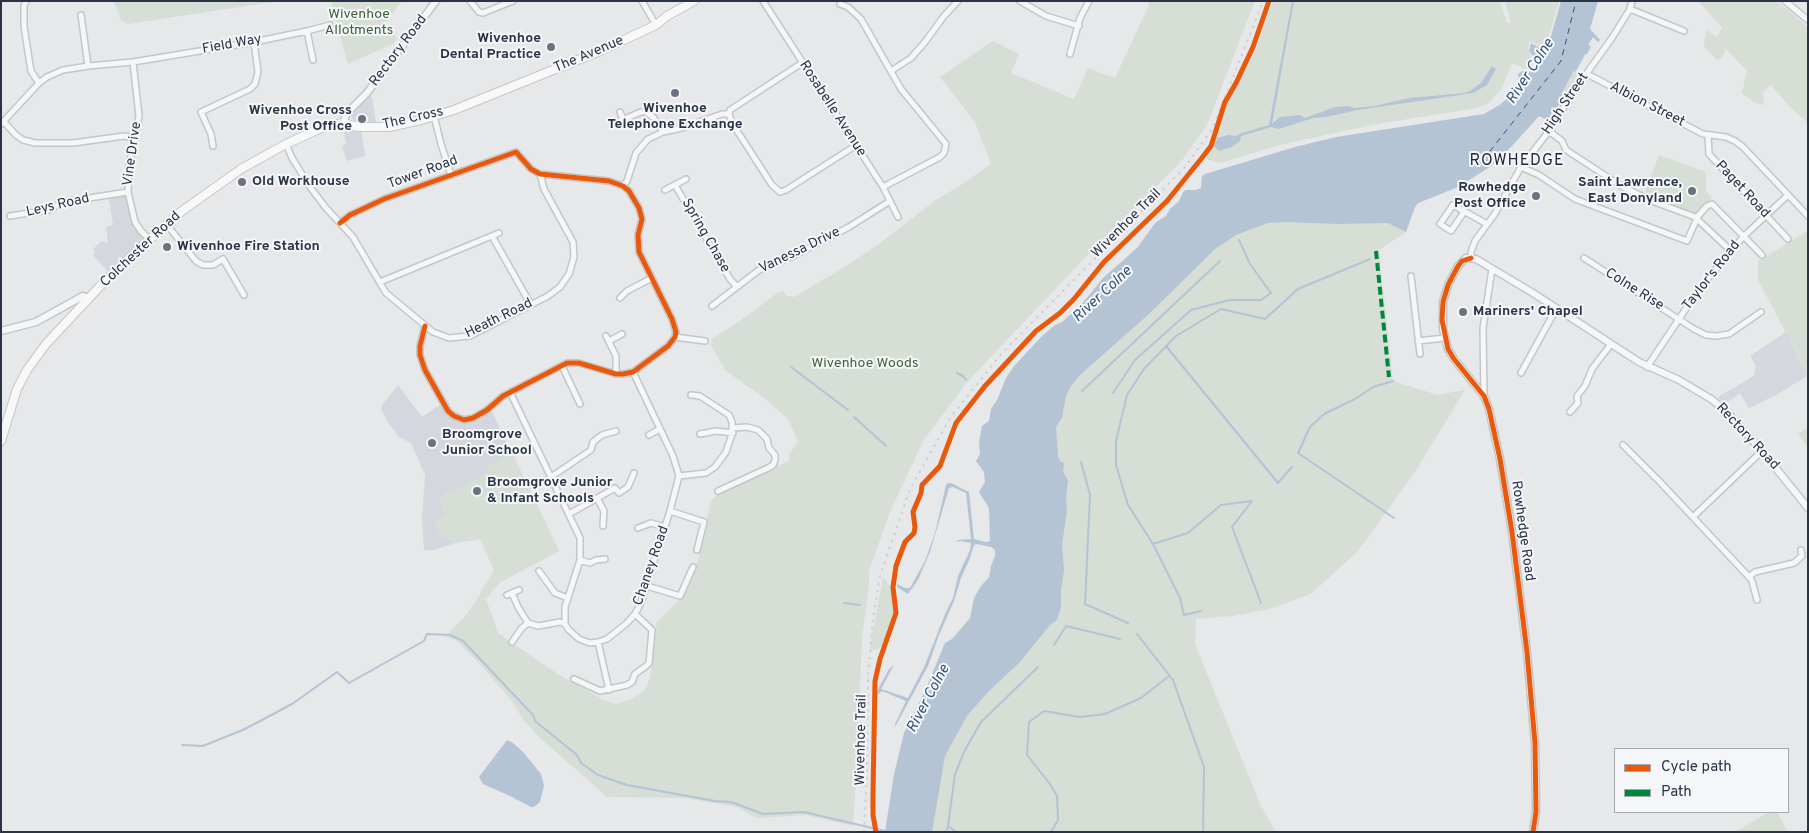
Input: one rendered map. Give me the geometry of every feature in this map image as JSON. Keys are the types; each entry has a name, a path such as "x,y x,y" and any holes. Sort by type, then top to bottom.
{"main road":[{"name":"The Avenue","path":"480,100 600,51 656,25 694,1"},
{"name":"The Cross","path":"343,123 359,127 379,128 410,123 480,100"},
{"name":"Colchester Road","path":"1,441 16,389 27,370 46,344 118,268 166,225 228,178 286,144 326,126 343,123"}],"street":[{"path":"26,1 24,6 24,26 30,65 33,75 39,83"},
{"name":"Rectory Road","path":"343,123 347,113 367,93 436,1"},
{"path":"470,1 481,13 513,1"},
{"path":"642,1 656,25"},
{"name":"Rosabelle Avenue","path":"763,1 882,187 898,218"},
{"path":"891,71 911,58 958,1"},
{"path":"1020,1 1046,16 1079,26"},
{"path":"1070,54 1080,18 1089,1"},
{"name":"High Street","path":"1470,258 1472,248 1521,166 1549,131 1612,38 1630,9 1632,1"},
{"path":"1785,1 1808,20"},
{"path":"838,10 841,2 861,18 891,71 910,100 943,139 946,148 940,157 882,187"},
{"path":"1630,9 1684,30"},
{"path":"81,15 88,66"},
{"name":"Field Way","path":"3,123 39,83 57,72 88,66 133,62 254,42 307,32 330,25"},
{"path":"307,32 313,60"},
{"path":"213,146 211,134 201,112 255,84 258,72 254,42"},
{"name":"Vine Drive","path":"133,62 139,116 129,166 128,192 135,222 150,240"},
{"path":"729,114 734,106 802,63"},
{"name":"Albion Street","path":"1586,74 1703,134 1726,137 1743,147 1808,216"},
{"path":"620,112 623,119"},
{"path":"617,122 641,112 646,112 654,118 663,132"},
{"path":"623,186 627,181 633,158 640,146 654,136 722,114 729,114"},
{"path":"729,114 732,123 772,185 780,192 855,146"},
{"name":"Tower Road","path":"434,116 452,175"},
{"path":"3,123 23,140 35,143 73,143 124,136 135,138"},
{"path":"1549,131 1562,141 1566,150 1623,187 1697,219 1731,251"},
{"name":"Paget Road","path":"1708,135 1708,154 1788,239"},
{"name":"Heath Road","path":"286,144 292,158 310,187 326,208 353,237 390,297 433,332 444,337 466,337 554,292 565,281 572,268 574,247 571,236 544,189 540,174"},
{"name":"Tower Road","path":"340,223 350,215 370,205 516,152 531,169 540,174"},
{"path":"1521,166 1576,199 1687,241 1697,219 1706,206 1712,204 1762,254"},
{"path":"425,326 420,346 422,365 450,414 468,420 487,410 499,398 562,366 579,363 616,374 633,372 664,349 675,337 674,323 638,248 638,235 642,219 631,193 623,186 598,178 540,174"},
{"name":"Spring Chase","path":"665,190 686,178"},
{"name":"Spring Chase","path":"675,185 736,287"},
{"name":"Leys Road","path":"15,209 14,216 49,210 63,202 128,192"},
{"name":"Taylor's Road","path":"1647,367 1699,288 1744,236 1788,195"},
{"name":"Vanessa Drive","path":"712,306 759,270 793,256 849,227 890,201"},
{"path":"1464,212 1451,231 1440,224 1453,205 1487,224"},
{"path":"166,225 196,261 203,265 213,264 223,258 244,295"},
{"path":"380,282 500,233"},
{"path":"492,236 531,305"},
{"name":"Rectory Road","path":"1470,258 1492,268 1647,367 1679,380 1712,399 1725,410 1762,451 1808,508"},
{"name":"Rowhedge Road","path":"1470,258 1462,260 1448,285 1442,311 1448,349 1484,396 1489,409 1500,459 1527,652 1535,743 1536,812 1533,832"},
{"name":"Colne Rise","path":"1584,258 1700,332 1716,336 1734,332 1761,312"},
{"path":"1484,396 1483,328 1492,268"},
{"path":"1411,276 1420,354"},
{"path":"620,298 627,291 652,278"},
{"path":"1,331 36,322 83,296 89,298"},
{"path":"1521,373 1556,309"},
{"path":"616,374 616,356 608,338 622,334"},
{"path":"675,337 705,342"},
{"path":"1418,341 1445,338"},
{"path":"1570,412 1578,403 1578,396 1585,386 1592,369 1610,344"},
{"path":"562,366 580,404"},
{"path":"633,372 673,456 679,476 706,473 715,467 726,452 733,430 728,415 723,410 700,396 691,395"},
{"path":"510,392 580,538 580,560 564,614 565,624 579,640 590,643 598,642 609,690"},
{"path":"700,434 754,428 767,439 769,448 775,455 773,464 768,468 718,491"},
{"path":"649,435 660,429"},
{"path":"551,476 592,450 593,442 602,435 616,431"},
{"path":"1623,446 1660,482 1750,577 1757,600"},
{"path":"1693,517 1762,451"},
{"path":"569,514 615,488 619,493 628,487 634,473"},
{"name":"Chaney Road","path":"598,642 611,636 635,614 665,527 679,476"},
{"path":"597,498 604,511 603,526"},
{"path":"670,511 704,522 697,550"},
{"path":"638,528 651,523 665,527"},
{"path":"1750,577 1755,572 1794,563 1803,554"},
{"path":"580,560 590,564 596,560 605,559"},
{"path":"646,586 680,596 693,567"},
{"path":"539,571 555,593 568,598"},
{"path":"519,590 509,594 528,623 538,626 560,622 565,624"},
{"path":"574,679 600,691 630,684 635,674 644,669 649,663 652,630 635,614"},
{"path":"512,642 521,628 528,623"}],"shaded area":[{"path":"370,96 372,97 376,123 354,121 351,116"},
{"path":"361,130 365,156 347,161 342,146 346,144 344,132"},
{"path":"126,191 132,218 146,239 109,273 93,255 95,253 93,249 102,241 108,243 106,227 113,225 108,194"},
{"path":"1786,332 1807,376 1776,395 1749,408 1740,393 1725,404 1718,397 1754,376 1756,366 1750,356"},
{"name":"Broomgrove Junior & Infant Schools","path":"398,385 422,417 441,404 446,413 453,418 469,423 491,410 559,551 500,582 480,539 455,543 434,550 424,550 422,517 425,475 411,443 399,437 381,409"}],"green space":[{"path":"114,1 291,1 128,24 121,20"},
{"name":"Wivenhoe Allotments","path":"331,1 402,1 381,28 397,37 393,44 348,64"},
{"name":"Wivenhoe Woods","path":"1148,1 1255,1 1207,125 1180,163 1101,241 969,380 923,441 890,512 869,571 862,639 853,826 806,815 757,818 737,807 685,798 607,797 539,737 522,718 512,701 481,665 456,640 446,637 474,604 494,570 480,539 455,543 440,535 435,521 445,516 438,498 449,490 451,493 489,472 487,466 512,452 559,551 500,582 486,599 498,633 556,673 604,700 616,704 631,699 645,690 650,678 657,622 682,597 698,561 711,501 720,492 789,461 789,455 798,441 787,418 764,398 725,370 711,346 712,339 779,292 783,291 787,296 794,297 846,266 876,246 936,200 991,164 975,122 940,77 993,41 1019,54 1011,73 1074,99 1088,68 1115,78 1149,5"},
{"path":"1273,1 1500,1 1507,23 1511,23 1505,1 1559,1 1546,42 1538,45 1530,41 1528,49 1532,65 1527,70 1512,63 1502,88 1489,103 1477,108 1377,124 1280,145 1221,163 1206,159 1227,105 1256,49"},
{"path":"1598,1 1590,29 1600,40 1598,42 1593,37 1588,45 1591,46 1576,71 1583,75 1550,117 1547,120 1539,116 1491,166 1458,187 1418,203 1406,232 1379,250 1393,381 1437,395 1465,390 1415,472 1358,551 1311,594 1269,609 1233,616 1196,619 1195,644 1260,804 1276,832 911,832 961,684 1032,422 1192,239 1433,180"},
{"path":"1698,1 1776,1 1808,28 1808,123 1789,106 1771,85 1763,92 1764,105 1755,103 1742,93 1747,71 1726,49 1722,58 1717,60 1704,47 1706,30 1717,37 1722,28"},
{"path":"1659,155 1706,172 1706,191 1712,198 1697,214 1648,197 1645,193"},
{"path":"1808,231 1808,378 1758,280 1758,261"},
{"path":"1808,427 1808,448 1798,434"},
{"path":"883,577 892,588 894,614 883,647 874,650 870,649"},
{"path":"1767,813 1778,813 1788,832 1735,832"}],"water":[{"path":"1292,1 1294,1 1272,124 1280,117 1300,115 1305,118 1335,107 1375,106 1409,98 1464,93 1481,83 1492,66 1496,69 1487,85 1473,93 1313,118 1279,129 1271,127 1241,136 1240,141 1232,147 1219,151 1214,146 1217,138 1228,135 1237,136 1269,125"},
{"name":"River Colne","path":"1561,1 1598,1 1590,29 1600,40 1598,42 1593,37 1588,45 1591,46 1587,54 1585,54 1576,71 1573,72 1561,94 1565,97 1550,117 1547,120 1539,116 1491,166 1458,187 1418,203 1406,232 1388,223 1337,224 1288,222 1268,223 1236,235 1215,249 1149,314 1081,374 1071,386 1066,396 1062,418 1056,427 1058,456 1060,461 1064,463 1063,472 1068,480 1067,510 1062,545 1064,571 1061,606 1057,620 1050,625 1020,662 987,693 967,716 945,756 932,832 885,832 894,774 904,733 925,691 945,643 952,639 970,618 974,598 989,577 995,556 995,550 991,547 974,545 928,666 895,727 906,701 882,691 876,696 876,693 889,669 894,665 881,689 908,698 925,665 953,598 958,576 970,550 971,543 956,542 958,540 971,539 966,493 953,487 949,488 930,552 918,580 908,594 897,587 897,584 910,588 925,561 935,533 948,483 969,492 974,539 985,542 990,541 989,508 979,492 985,482 984,472 976,461 980,454 979,442 982,426 989,421 991,409 1006,378 1015,365 1042,336 1081,305 1103,278 1137,248 1155,223 1166,216 1170,209 1179,201 1183,192 1201,188 1202,176 1205,174 1295,147 1336,137 1484,114 1501,104 1519,87 1518,74 1524,70 1525,74 1527,74 1537,64 1538,58 1529,51 1531,43 1538,47 1547,45"},
{"path":"507,740 523,752 541,774 544,786 540,802 534,807 483,784 479,777"}],"waterway":[{"path":"1113,393 1135,360 1191,310 1230,300 1261,300 1271,293 1250,264 1239,240"},
{"path":"1201,611 1184,615 1180,598 1153,544 1128,505 1116,465 1116,441 1127,395 1144,369 1176,336 1221,309 1265,319 1298,289 1370,259"},
{"path":"1082,391 1220,261"},
{"path":"1166,346 1278,483 1292,467"},
{"path":"791,367 848,410"},
{"path":"957,373 966,380"},
{"path":"1393,381 1373,387 1355,399 1324,414 1310,427 1298,453 1394,518"},
{"path":"854,417 886,446"},
{"path":"1081,462 1090,495 1085,604 1128,623"},
{"path":"1153,544 1188,533 1221,505 1252,501 1232,527 1261,603"},
{"path":"844,603 860,605"},
{"path":"1054,645 1066,626 1120,639"},
{"path":"182,745 203,746 245,729 292,704 337,672 349,683 424,641 427,634 450,635 463,641 533,715 535,721 577,755 581,763 598,775 627,785 715,801 731,802 763,814 804,812 885,831"},
{"path":"1137,634 1173,680 1204,767 1203,832"},
{"path":"948,826 955,774 965,750 981,722 1038,667"},
{"path":"1051,832 1058,820 1057,796 1027,755 1029,722 1044,711 1080,717 1105,714 1141,698 1169,676"},
{"path":"946,832 948,826 956,832"}],"ferry route":[{"path":"1483,160 1561,61 1576,1"}],"railway":[{"path":"864,832 868,678 873,618 880,576 910,489 950,418 1002,353 1185,167 1213,128 1263,1"}],"marked path":[{"path":"1376,251 1389,377"}],"cycle path":[{"name":"Wivenhoe Trail","path":"876,832 873,815 875,681 880,659 896,613 893,587 896,566 905,542 914,533 913,512 921,493 922,485 940,466 956,423 985,386 1036,331 1060,313 1074,299 1104,262 1167,201 1211,146 1225,102 1253,47 1269,1"},
{"path":"340,223 350,215 384,199 516,152 531,169 540,174 609,181 623,186 629,191 639,208 642,219 638,235 639,252 672,319 676,332 675,337 668,346 633,372 616,374 579,363 567,363 503,396 487,410 473,418 464,420 448,411 425,370 420,355 420,346 425,326"},
{"path":"1471,258 1462,261 1448,285 1443,302 1442,320 1448,349 1484,396 1489,409 1500,459 1512,532 1527,652 1535,743 1536,812 1533,832"}],"place":[{"name":"Wivenhoe Dental Practice","path":"551,47"},
{"name":"Wivenhoe Telephone Exchange","path":"675,93"},
{"name":"Wivenhoe Cross Post Office","path":"362,119"},
{"name":"Old Workhouse","path":"242,182"},
{"name":"Saint Lawrence, East Donyland","path":"1692,191"},
{"name":"Rowhedge Post Office","path":"1536,196"},
{"name":"Wivenhoe Fire Station","path":"167,247"},
{"name":"Mariners' Chapel","path":"1463,312"},
{"name":"Broomgrove Junior School","path":"432,443"},
{"name":"Broomgrove Junior & Infant Schools","path":"477,491"}],"district":[{"name":"ROWHEDGE","path":"1517,162"}]}
